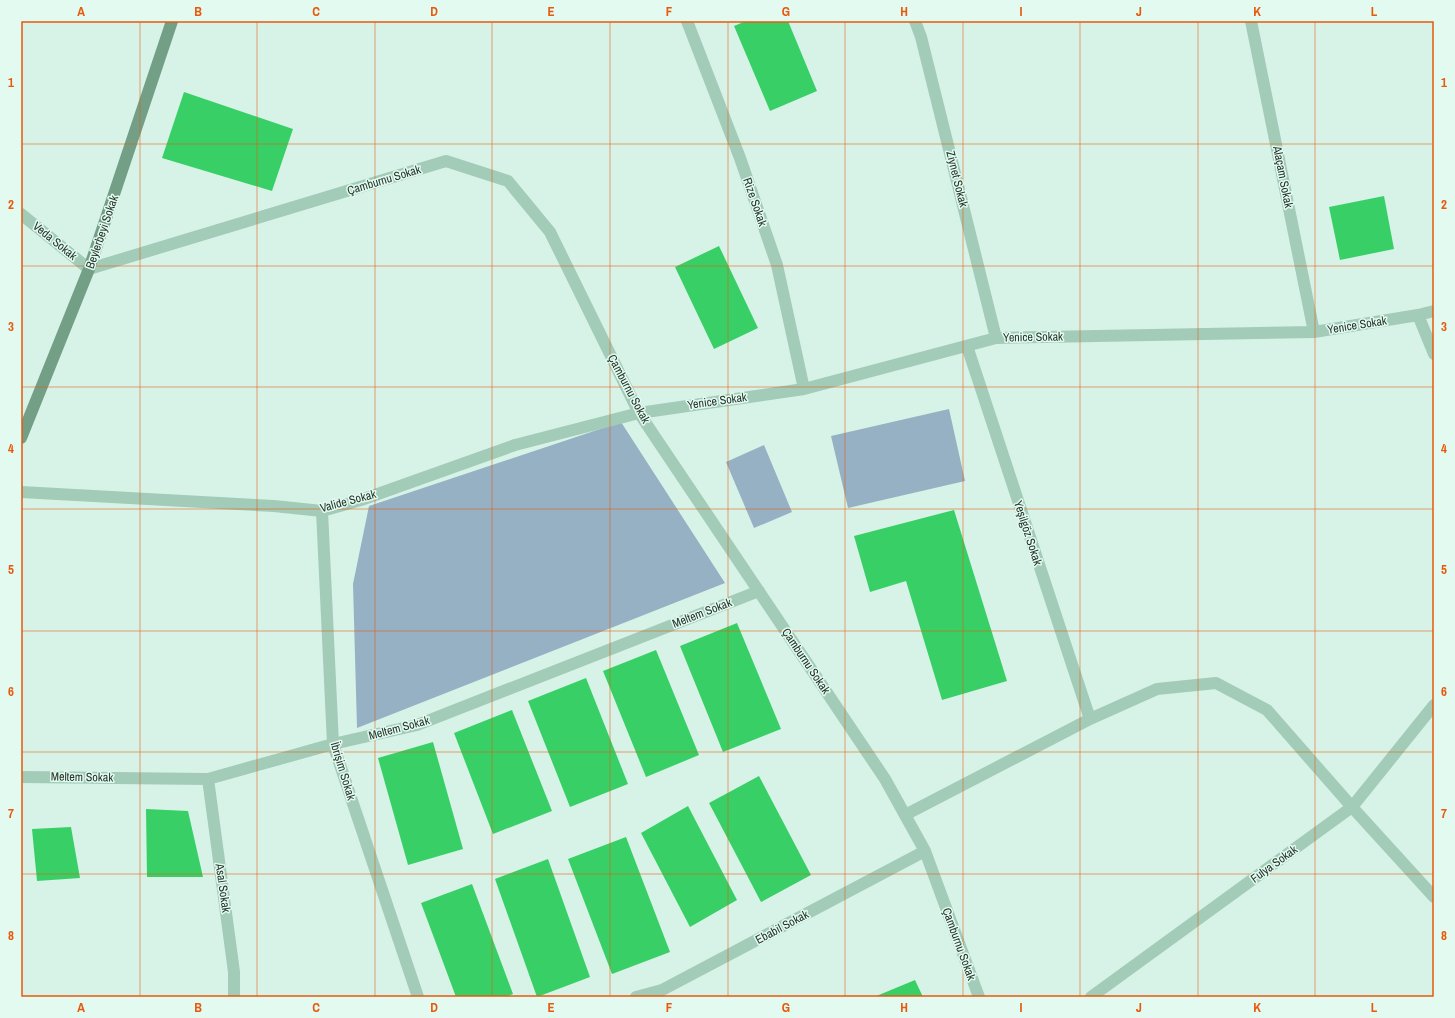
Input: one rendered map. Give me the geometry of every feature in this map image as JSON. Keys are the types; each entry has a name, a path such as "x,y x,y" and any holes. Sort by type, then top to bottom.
{"street":[{"name":"Beylerbeyi Sokak","path":"21,438 89,269 172,21"},
{"name":"Rize Sokak","path":"687,21 740,158 777,265 804,389"},
{"name":"Ziynet Sokak","path":"915,21 921,37 996,338"},
{"name":"Alaçam Sokak","path":"1251,21 1314,332"},
{"name":"Çamburnu Sokak","path":"89,269 446,161 508,180 550,232 639,413 885,779 925,851 979,997"},
{"name":"Veda Sokak","path":"21,214 89,269"},
{"name":"Yenice Sokak","path":"639,413 804,389 996,338 1314,332 1434,311"},
{"path":"1418,315 1434,354"},
{"name":"Yeşilgöz Sokak","path":"967,346 1090,719"},
{"name":"Valide Sokak","path":"21,492 274,506 322,511 361,500 515,445 639,413"},
{"name":"İbrişim Sokak","path":"322,511 333,744 418,997"},
{"name":"Meltem Sokak","path":"21,776 208,778 333,744 417,725 759,591"},
{"path":"905,815 1090,719 1157,689 1216,683 1267,710 1352,807 1434,897"},
{"name":"Fulya Sokak","path":"1091,997 1352,807 1434,705"},
{"name":"Asal Sokak","path":"208,778 234,972 234,997"},
{"name":"Ebabil Sokak","path":"636,997 663,993 925,851"}],"shaded area":[{"path":"949,409 965,481 848,508 831,436"},
{"path":"621,422 725,583 357,728 353,584 369,506"},
{"path":"764,445 792,512 754,528 726,462"}],"building":[{"path":"746,21 788,21 817,91 770,111 734,26"},
{"path":"184,92 293,129 272,191 162,158"},
{"path":"1384,196 1394,249 1340,260 1329,207"},
{"path":"719,246 758,328 714,349 675,267"},
{"path":"954,510 1007,681 942,700 906,581 870,592 854,536"},
{"path":"737,623 781,729 723,752 680,646"},
{"path":"656,650 699,755 646,777 603,671"},
{"path":"586,678 628,784 570,807 528,701"},
{"path":"512,710 552,811 493,834 454,733"},
{"path":"433,742 463,849 408,865 378,758"},
{"path":"759,776 811,875 761,902 709,803"},
{"path":"688,806 737,900 690,927 641,833"},
{"path":"146,809 188,811 203,877 147,877"},
{"path":"71,827 80,878 37,881 32,829"},
{"path":"626,837 670,952 612,974 568,859"},
{"path":"548,859 590,977 537,997 495,879"},
{"path":"472,884 513,994 505,997 456,997 421,903"},
{"path":"915,980 923,997 874,997"}]}
